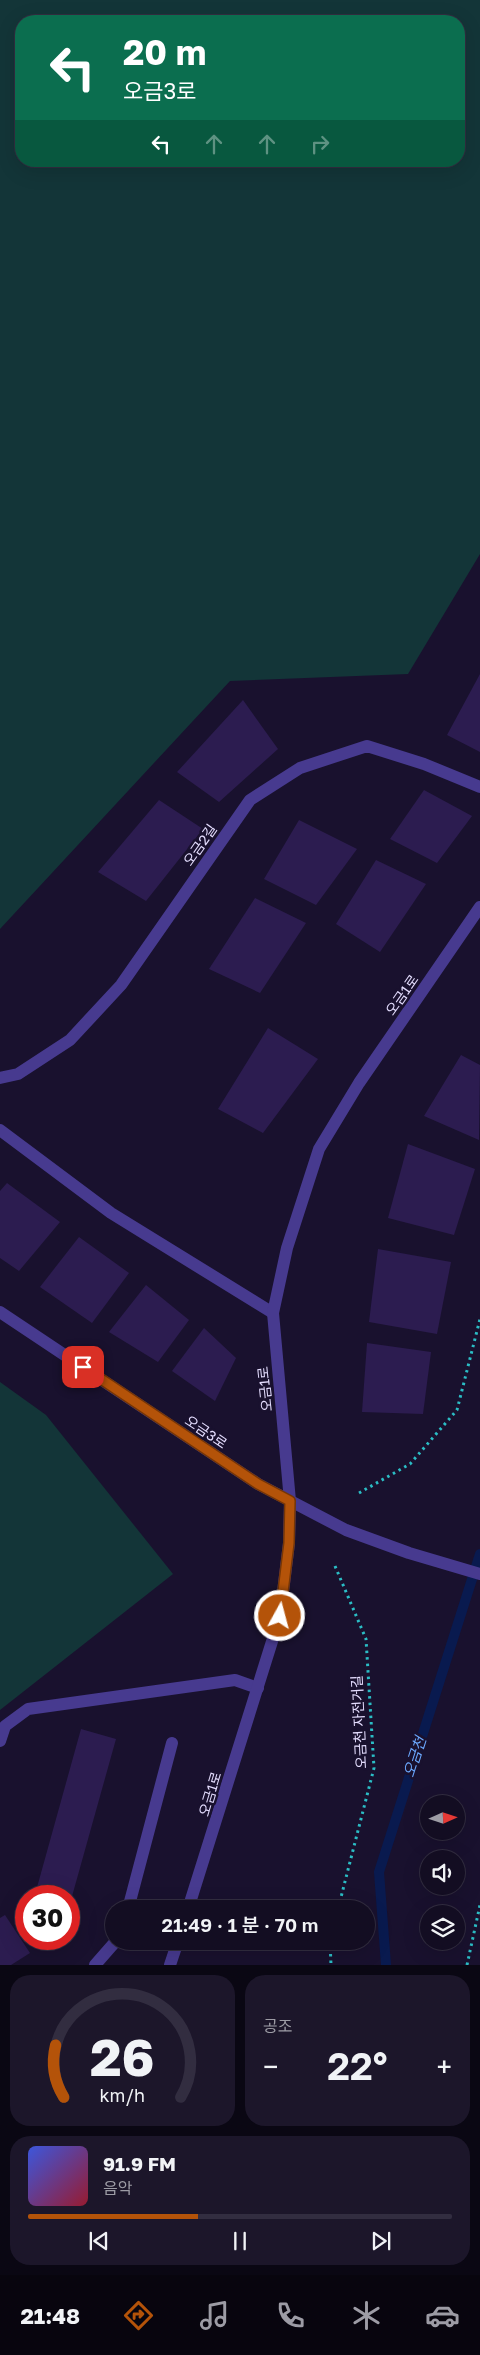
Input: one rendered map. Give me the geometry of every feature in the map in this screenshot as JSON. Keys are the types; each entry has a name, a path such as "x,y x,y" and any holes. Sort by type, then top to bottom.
{"street":[{"name":"오금2길","path":"0,1078 18,1074 70,1040 120,985 250,800 300,768 366,746 424,764 480,787"},
{"name":"오금1로","path":"191,1900 280,1616 289,1543 290,1501 272,1313 288,1248 318,1149 359,1083 480,907"},
{"path":"0,1130 111,1213 272,1313"},
{"name":"오금3로","path":"0,1312 258,1484 346,1530 409,1553 480,1574"},
{"path":"0,1741 5,1726 28,1709 236,1680 258,1688"},
{"path":"130,1900 172,1744"},
{"path":"95,1965 108,1950"},
{"path":"170,1965 175,1950"}],"path":[{"path":"359,1493 410,1464 457,1410 480,1319"},
{"name":"오금천 자전거길","path":"335,1566 366,1639 374,1768 340,1900"},
{"path":"466,1965 480,1905"},
{"path":"330,1950 331,1965"}],"green space":[{"path":"0,0 480,0 480,554 408,674 230,681 0,929"},
{"path":"0,1382 46,1415 173,1574 0,1710"}],"building":[{"path":"480,674 480,752 447,735"},
{"path":"243,700 278,749 219,802 177,772"},
{"path":"424,790 472,816 437,863 390,839"},
{"path":"159,800 203,829 146,901 98,872"},
{"path":"299,820 357,849 316,905 264,879"},
{"path":"376,860 426,884 380,952 336,924"},
{"path":"255,898 306,923 260,993 209,969"},
{"path":"268,1028 318,1059 263,1133 218,1109"},
{"path":"461,1055 480,1065 479,1140 424,1116"},
{"path":"408,1144 475,1169 454,1235 388,1218"},
{"path":"7,1183 60,1222 19,1271 0,1258 0,1191"},
{"path":"79,1237 129,1273 92,1323 40,1287"},
{"path":"378,1249 451,1262 437,1334 369,1322"},
{"path":"146,1285 189,1320 158,1362 109,1332"},
{"path":"204,1328 236,1358 215,1401 172,1371"},
{"path":"367,1343 431,1352 423,1414 362,1412"},
{"path":"81,1729 116,1739 75,1885 38,1885"},
{"path":"5,1915 15,1930 15,1950 28,1950 30,1953 11,1965 0,1965 0,1918"}],"waterway":[{"name":"오금천","path":"386,1965 379,1872 480,1554"}],"route":[{"path":"83,1367 258,1484 290,1501 289,1543 280,1616"}]}
